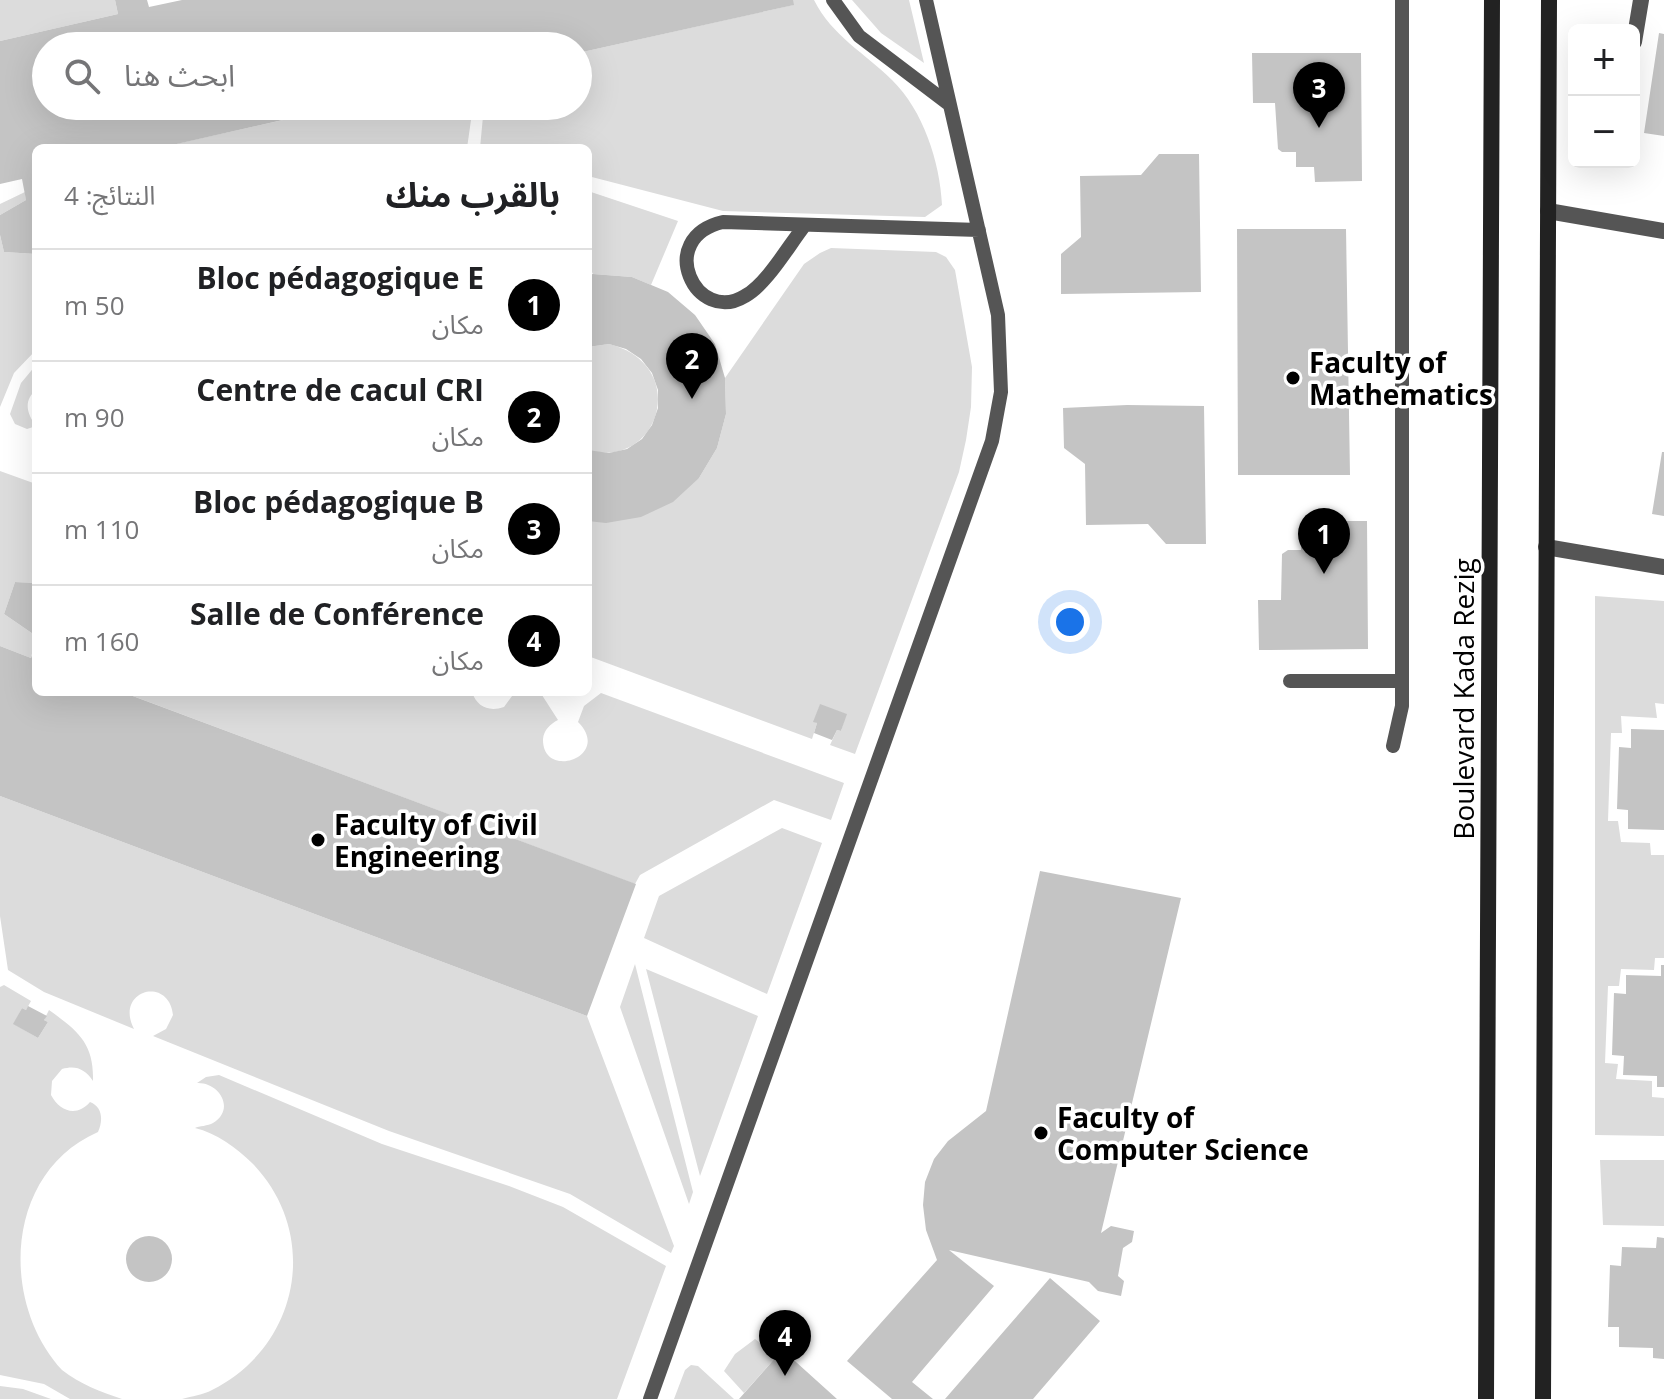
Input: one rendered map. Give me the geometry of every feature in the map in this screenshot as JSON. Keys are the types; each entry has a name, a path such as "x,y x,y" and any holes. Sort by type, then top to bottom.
{"main road":[{"name":"Boulevard Kada Rezig","path":"1486,1399 1492,0"},
{"path":"1543,1399 1549,0"}],"street":[{"path":"1637,24 1641,0"},
{"path":"1548,211 1664,231"},
{"path":"1546,547 1664,567"}],"lane":[{"path":"833,0 859,36 950,105"},
{"path":"650,1399 992,441 1001,392 998,315 926,0"},
{"path":"1393,746 1402,706 1402,0"},
{"path":"805,225 747,296 725,302 713,300 702,294 689,279 686,256 690,244 702,230 723,222 979,230"},
{"path":"1290,681 1402,681"}],"shaded area":[{"path":"0,0 115,0 118,14 0,41"},
{"path":"793,0 814,0 830,24 892,80 913,106 928,138 941,189 942,205 925,217 723,211 592,177 592,144 480,144 483,120 592,120 592,50 793,5"},
{"path":"852,0 909,0 924,63 881,33"},
{"path":"283,120 471,120 468,144 175,144"},
{"path":"25,192 26,200 0,215 0,204"},
{"path":"592,192 678,221 651,285 632,277 593,274"},
{"path":"0,235 4,252 32,254 32,354 14,373 0,407"},
{"path":"831,248 936,252 946,257 955,270 972,367 971,407 959,472 855,754 830,745 837,730 841,731 846,714 820,705 812,739 592,657 592,519 699,478 717,448 726,414 725,378 804,264"},
{"path":"609,344 635,355 651,372 658,392 656,413 648,431 633,445 613,452 592,450 592,346"},
{"path":"32,370 32,394 28,408 32,427 27,429 15,424 10,414 21,383"},
{"path":"0,471 32,483 32,583 15,582 4,614 32,633 31,658 0,646"},
{"path":"1595,596 1664,601 1664,704 1655,703 1657,718 1621,716 1622,733 1611,733 1608,821 1618,821 1621,842 1650,843 1651,855 1664,855 1664,958 1655,958 1654,970 1621,969 1619,986 1608,986 1605,1063 1618,1064 1616,1079 1652,1081 1652,1097 1664,1098 1664,1136 1595,1135"},
{"path":"601,693 844,783 831,820 774,800 640,875 635,884 133,696 474,696 480,705 493,709 504,707 512,696 543,696 558,720 545,733 546,752 553,759 563,761 582,754 587,745 587,735 578,722 584,706"},
{"path":"0,796 587,1016 674,1246 671,1253 570,1194 389,1131 153,1036 166,1029 173,1015 162,995 144,992 136,997 130,1016 134,1029 44,992 8,970 0,916"},
{"path":"782,828 822,843 767,994 644,938 659,896"},
{"path":"635,964 693,1192 689,1204 620,1007"},
{"path":"646,969 758,1016 700,1176"},
{"path":"4,985 31,1001 26,1010 22,1008 14,1024 38,1038 48,1022 44,1020 49,1010 82,1039 91,1057 93,1081 80,1069 62,1069 52,1081 51,1095 64,1109 74,1111 90,1102 100,1111 101,1119 98,1132 67,1151 44,1177 29,1208 22,1241 21,1276 28,1310 42,1342 62,1370 91,1387 122,1399 70,1399 44,1384 0,1375 0,987"},
{"path":"219,1075 382,1144 563,1207 666,1266 617,1399 182,1399 209,1392 242,1371 265,1346 282,1318 291,1287 293,1254 287,1222 274,1191 240,1152 218,1137 195,1128 213,1123 223,1111 224,1104 218,1092 197,1083 206,1077"},
{"path":"1600,1160 1664,1160 1664,1226 1603,1225"},
{"path":"755,1339 777,1356 744,1393 724,1371 735,1354"},
{"path":"691,1365 698,1366 734,1399 674,1399 685,1370"},
{"path":"0,1386 23,1389 51,1399 0,1399"}],"building":[{"path":"115,0 147,0 149,7 182,0 793,0 794,5 592,50 592,32 39,32 118,14"},
{"path":"1659,33 1664,34 1664,136 1644,133"},
{"path":"32,34 32,120 283,120 177,144 32,144 32,254 4,252 0,215 26,200 22,179 0,184 0,41"},
{"path":"1252,53 1361,53 1362,181 1315,182 1314,167 1296,167 1296,152 1278,149 1275,103 1253,103"},
{"path":"1159,154 1199,154 1201,292 1061,294 1061,254 1081,237 1080,176 1141,175"},
{"name":"Faculty of Mathematics","path":"1237,229 1346,229 1350,475 1238,475"},
{"path":"592,274 632,277 668,292 695,315 715,344 725,378 726,414 717,448 699,478 673,502 641,517 606,523 592,521 592,451 609,453 627,449 642,439 652,425 658,408 658,390 652,373 641,359 626,349 609,344 592,346"},
{"path":"1204,406 1206,544 1166,544 1148,524 1086,525 1085,464 1064,448 1063,408"},
{"path":"1664,452 1664,516 1652,514"},
{"path":"1319,521 1367,521 1368,649 1259,650 1258,600 1281,600 1282,554 1288,550 1301,550 1301,535 1320,535"},
{"path":"15,582 32,583 32,633 4,614"},
{"name":"Faculty of Civil Engineering","path":"0,646 31,658 32,655 32,696 133,696 636,884 587,1016 0,796"},
{"path":"820,704 847,714 841,731 837,730 832,740 814,733 817,723 813,722"},
{"path":"1631,729 1664,730 1664,830 1628,829 1628,810 1617,809 1619,747 1631,748"},
{"name":"Faculty of Computer Science","path":"1040,871 1181,898 1101,1233 1111,1226 1134,1231 1132,1242 1123,1248 1118,1276 1124,1281 1121,1296 1098,1291 1089,1282 949,1250 994,1286 912,1382 933,1399 892,1399 847,1361 937,1260 926,1230 923,1205 925,1182 934,1159 948,1141 986,1111"},
{"path":"1661,965 1664,965 1664,1087 1657,1087 1657,1076 1623,1075 1624,1056 1612,1055 1614,993 1626,994 1626,975 1661,976"},
{"path":"28,1006 47,1016 44,1020 48,1022 38,1038 13,1024 22,1008 26,1010"},
{"path":"149,1236 165,1243 172,1259 165,1275 149,1282 133,1275 126,1259 133,1243"},
{"path":"1657,1237 1664,1238 1664,1359 1653,1358 1653,1348 1619,1347 1619,1327 1608,1327 1610,1265 1621,1266 1622,1247 1656,1248"},
{"path":"1050,1278 1100,1321 1033,1399 945,1399"},
{"path":"786,1353 837,1399 739,1399 777,1356 781,1360"}],"place":[{"name":"Bloc pédagogique B","path":"1319,128"},
{"name":"Faculty of Mathematics","path":"1293,378"},
{"name":"Centre de cacul CRI","path":"692,399"},
{"name":"Bloc pédagogique E","path":"1324,574"},
{"name":"Faculty of Civil Engineering","path":"318,840"},
{"name":"Faculty of Computer Science","path":"1041,1133"},
{"name":"Salle de Conférence","path":"785,1376"}]}
